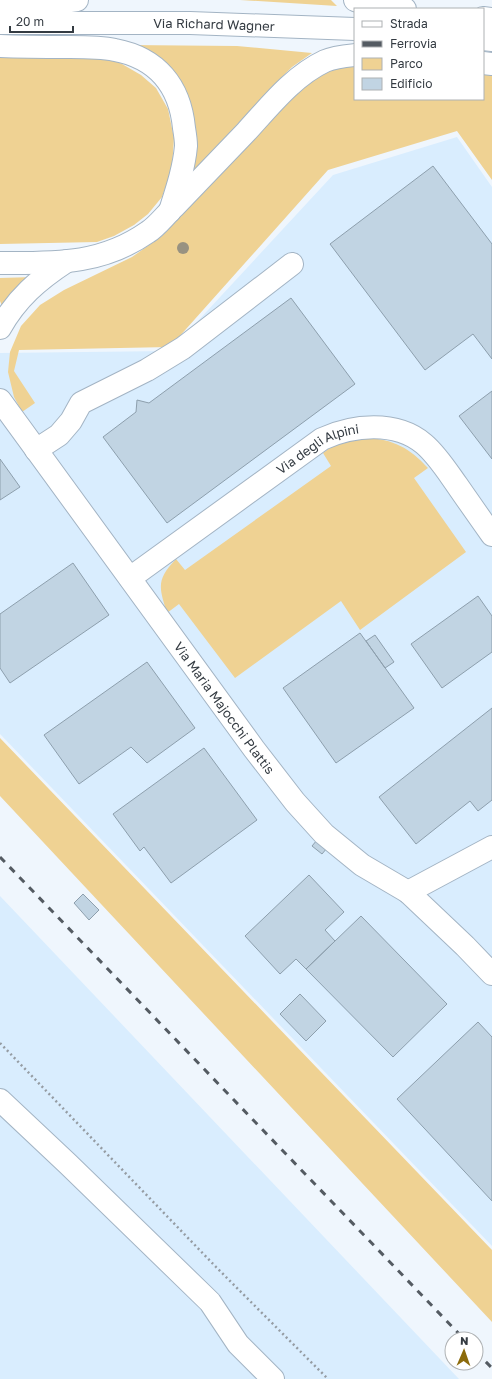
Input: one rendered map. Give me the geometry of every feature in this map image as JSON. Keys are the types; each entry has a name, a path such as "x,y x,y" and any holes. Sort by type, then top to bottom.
{"street":[{"path":"0,3 63,2 78,0"},
{"path":"355,0 373,6 394,8"},
{"name":"Via Richard Wagner","path":"0,23 190,23 354,29"},
{"path":"0,46 94,48 116,50 137,57 166,78 176,93 183,116 186,144 182,175 170,211"},
{"path":"0,263 66,261 94,257 121,248 150,231 292,84 311,69 326,61 354,55"},
{"path":"0,328 7,316 25,294 44,276 66,261"},
{"path":"36,450 59,435 71,421 81,404 147,370 183,348 292,264"},
{"name":"Via Maria Majocchi Plattis","path":"0,400 254,749 308,817 343,851 362,865 408,892 492,974"},
{"name":"Via degli Alpini","path":"130,578 316,442 344,430 359,428 374,427 392,430 412,437 423,443 448,473 492,535"},
{"path":"408,892 492,847"},
{"path":"0,1100 210,1302 238,1344 273,1379"}],"path":[{"path":"0,1043 210,1261 328,1379"}],"shaded area":[{"path":"457,137 492,187 492,1246 0,734 0,353 170,351 333,175"},
{"path":"0,896 444,1363 444,1371 451,1371 459,1379 0,1379"}],"green space":[{"path":"240,0 331,0 337,6"},
{"path":"128,45 237,46 312,53 292,67 271,88 191,174 194,128"},
{"path":"0,54 107,57 141,75 156,88 168,109 174,138 172,168 162,197 148,214 134,225 114,236 97,242 0,244"},
{"path":"354,63 354,100 484,100 484,70 492,71 492,180 457,131 328,170 170,347 19,350 14,371 35,403 22,412 14,397 8,372 10,352 21,326 40,305 64,290 132,257 162,236 277,111 320,74"},
{"path":"34,277 2,306 0,301 0,278"},
{"path":"366,438 385,440 400,446 415,455 428,468 414,478 466,552 360,630 341,601 235,678 179,604 167,613 161,590 162,578 176,559 185,570 331,466 323,453 328,449 343,442"},
{"path":"0,738 492,1250 492,1322 0,796"}],"building":[{"path":"433,166 492,244 492,359 473,334 425,370 330,244"},
{"path":"291,298 355,384 167,523 103,437 136,412 137,400 149,403"},
{"path":"492,391 492,459 459,416"},
{"path":"0,459 20,487 0,500"},
{"path":"73,563 109,615 10,683 0,668 0,614"},
{"path":"478,596 492,616 492,652 442,688 411,644"},
{"path":"360,633 414,708 336,763 283,688"},
{"path":"375,635 394,662 385,668 366,641"},
{"path":"147,662 195,728 147,763 131,747 79,784 44,735"},
{"path":"492,708 492,800 478,811 470,801 416,844 379,797"},
{"path":"204,748 257,820 171,883 144,847 140,851 113,814"},
{"path":"317,840 327,848 322,854 312,846"},
{"path":"309,875 344,912 325,930 335,941 306,969 296,959 280,974 245,936"},
{"path":"83,894 99,910 89,920 74,903"},
{"path":"361,916 447,1004 393,1057 306,969"},
{"path":"300,994 326,1021 306,1041 280,1014"},
{"path":"478,1022 492,1037 492,1201 397,1099"}],"railway":[{"path":"0,857 456,1331"},
{"path":"484,1360 492,1368"}]}
